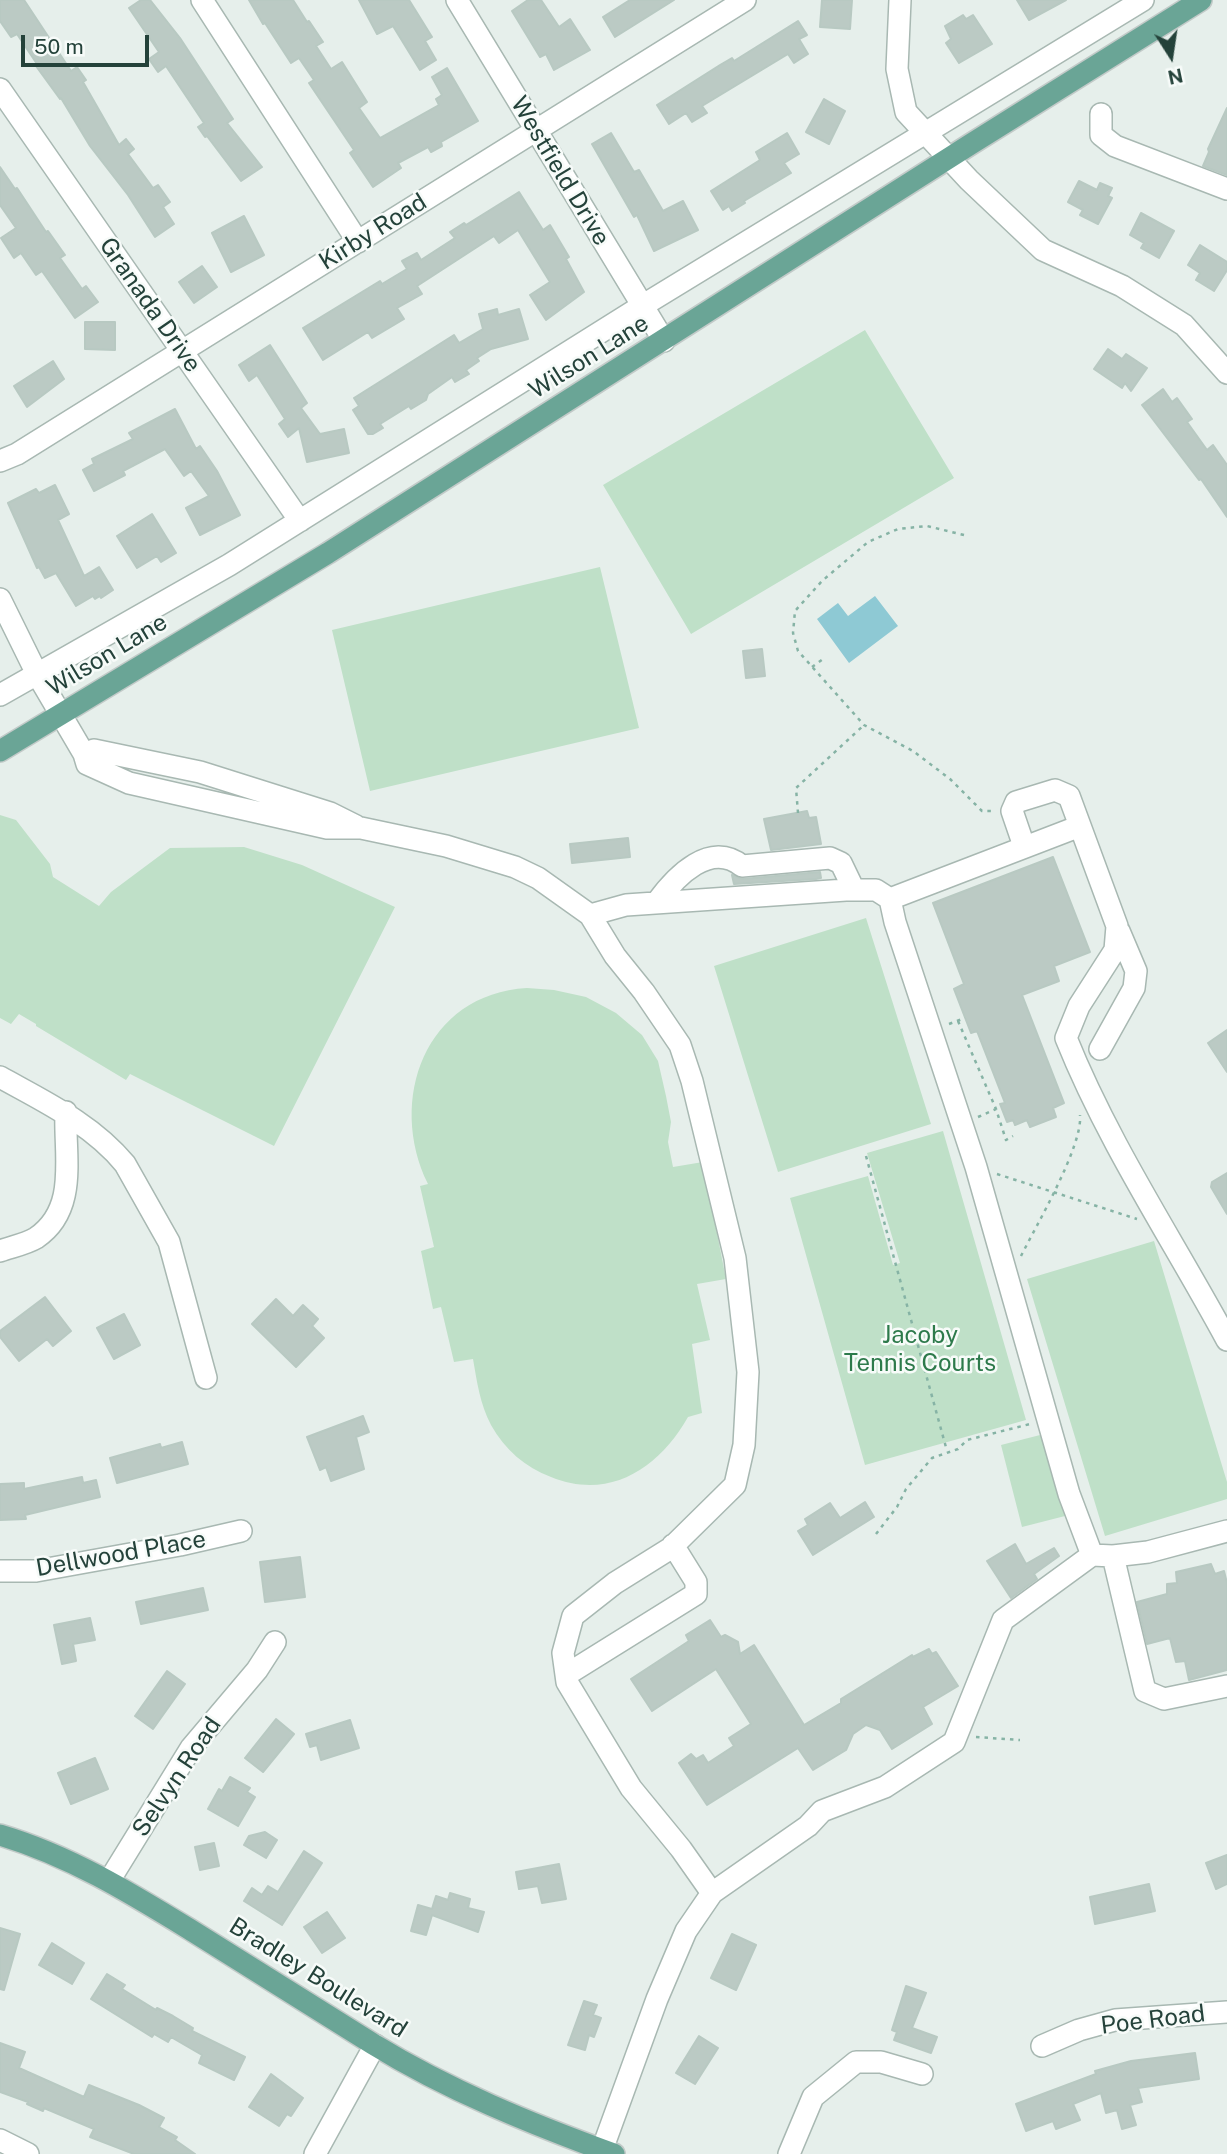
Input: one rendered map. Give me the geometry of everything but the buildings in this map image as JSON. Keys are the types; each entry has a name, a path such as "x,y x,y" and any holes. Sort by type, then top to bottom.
{"main road":[{"name":"Wilson Lane","path":"0,751 328,553 1201,0"},
{"name":"Bradley Boulevard","path":"0,1835 53,1853 109,1881 376,2045 465,2093 608,2152"}],"street":[{"path":"202,0 358,242"},
{"name":"Westfield Drive","path":"457,0 664,341"},
{"name":"Kirby Road","path":"0,461 17,454 536,130 714,8 745,0"},
{"path":"901,0 897,69 906,112 949,159 1043,250 1122,286 1184,325 1227,373"},
{"name":"Wilson Lane","path":"0,695 229,565 642,306 1143,0"},
{"name":"Granada Drive","path":"0,89 300,521"},
{"path":"1101,114 1101,135 1115,146 1227,189"},
{"path":"0,599 37,674 84,754 87,764 110,776 164,791 327,828 361,828 446,846 515,867 538,878 590,915 615,956 644,992 680,1045 702,1118 735,1258 748,1372 744,1445 735,1485 673,1545 615,1583 573,1616 563,1653 567,1682 631,1788 681,1849 712,1893"},
{"path":"84,754 94,750 200,772 330,813 361,828"},
{"path":"164,791 169,765"},
{"path":"196,797 200,772"},
{"path":"1024,846 1012,811 1016,802 1055,790 1069,796 1136,971 1134,988 1100,1049"},
{"path":"890,899 1080,826"},
{"path":"657,902 672,882 699,862 713,856 734,859 742,866 830,858 841,863 854,890"},
{"path":"590,915 626,905 657,902 854,890 876,890 890,899 895,922 976,1167 1069,1494 1102,1555 1145,1691 1164,1699 1227,1686"},
{"path":"1117,926 1115,950 1079,1006 1066,1038 1079,1072 1114,1141 1227,1340"},
{"path":"0,1077 66,1112 117,1153 125,1164 169,1242 206,1378"},
{"path":"0,1251 34,1239 56,1217 68,1174 66,1112"},
{"name":"Dellwood Place","path":"0,1572 36,1571 241,1531"},
{"path":"608,2152 657,1999 686,1931 712,1893 808,1826 822,1811 885,1787 954,1742 1003,1620 1102,1555 1148,1552 1227,1531"},
{"path":"566,1675 696,1594 696,1582 673,1545"},
{"name":"Selvyn Road","path":"109,1881 191,1748 257,1670 275,1642"},
{"name":"Poe Road","path":"1042,2046 1079,2030 1115,2020 1227,2011"},
{"path":"315,2154 376,2045"},
{"path":"789,2154 813,2097 856,2062 881,2062 922,2074"},
{"path":"0,2140 28,2154"}],"path":[{"path":"964,535 927,526 898,529 869,542 822,581 795,611 793,633 797,651 864,725 922,758 950,779 982,811 1012,811"},
{"path":"812,667 823,659"},
{"path":"798,813 796,788 864,725"},
{"path":"942,1027 965,1018"},
{"path":"958,1021 996,1109 1006,1140 1013,1136"},
{"path":"977,1118 996,1109"},
{"path":"1008,1281 1075,1146 1080,1123 1079,1111"},
{"path":"866,1156 947,1451"},
{"path":"976,1167 1163,1227"},
{"path":"876,1534 932,1458 958,1448 967,1440 1038,1422"},
{"path":"966,1736 1020,1740"}],"green space":[{"path":"865,330 954,478 691,634 603,485"},
{"path":"600,567 639,728 370,791 332,630"},
{"path":"0,815 16,820 50,864 53,877 99,906 111,892 170,848 244,847 302,865 395,907 274,1146 130,1074 126,1080 19,1014 11,1024 0,1018"},
{"path":"866,918 931,1124 778,1172 714,966"},
{"path":"527,988 586,997 616,1013 642,1035 658,1061 671,1122 668,1142 673,1167 703,1162 726,1279 697,1284 710,1340 692,1344 702,1413 688,1417 663,1451 647,1465 613,1482 593,1485 551,1477 524,1463 509,1450 491,1425 484,1409 473,1359 454,1362 441,1307 433,1309 421,1251 434,1247 420,1186 428,1184 416,1152 412,1119 414,1087 424,1057 440,1031 463,1009 492,995"},
{"name":"Jacoby Tennis Courts","path":"943,1131 1026,1420 865,1465 790,1198 868,1176 893,1265 900,1263 867,1153"},
{"path":"1154,1241 1227,1482 1227,1499 1105,1536 1027,1279"},
{"name":"Jacoby Tennis Courts","path":"1044,1434 1065,1516 1022,1527 1001,1445"}],"water":[{"path":"875,596 898,626 849,663 817,619 838,603 848,616"}]}
